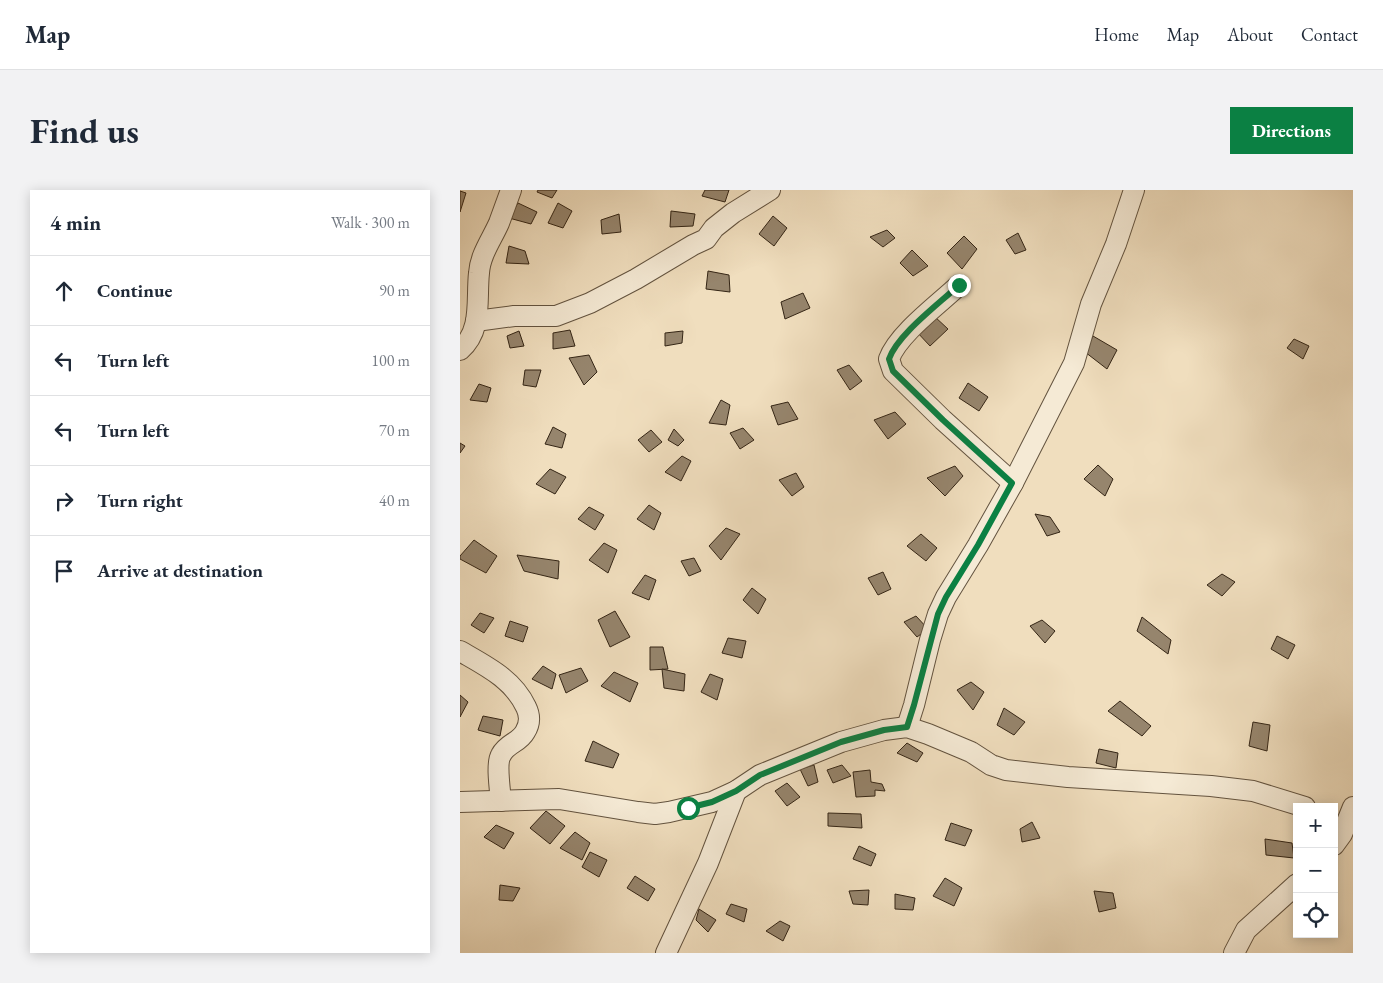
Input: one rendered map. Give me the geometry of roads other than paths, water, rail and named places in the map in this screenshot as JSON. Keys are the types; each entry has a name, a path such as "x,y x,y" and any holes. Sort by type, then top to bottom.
{"street":[{"path":"460,350 469,342 476,322 481,259 499,222 510,190"},
{"path":"476,322 514,316 556,316 590,302 636,280 706,239 714,228 733,213 770,190"},
{"path":"907,727 938,614 1012,483 1074,363 1091,304 1116,244 1134,190"},
{"path":"959,285 916,324 892,351 889,359 893,371 1012,483"},
{"path":"460,651 505,678 520,695 530,716 526,731 519,740 508,744 500,756 501,801"},
{"path":"460,802 558,799 655,814 712,802 736,791 760,775 841,742 884,730 907,727 971,752 991,765 1006,770 1068,777 1211,786 1253,791 1293,803"},
{"path":"666,953 708,862 736,791"},
{"path":"1338,840 1342,834 1347,815"},
{"path":"1234,953 1246,930 1293,888"}]}
